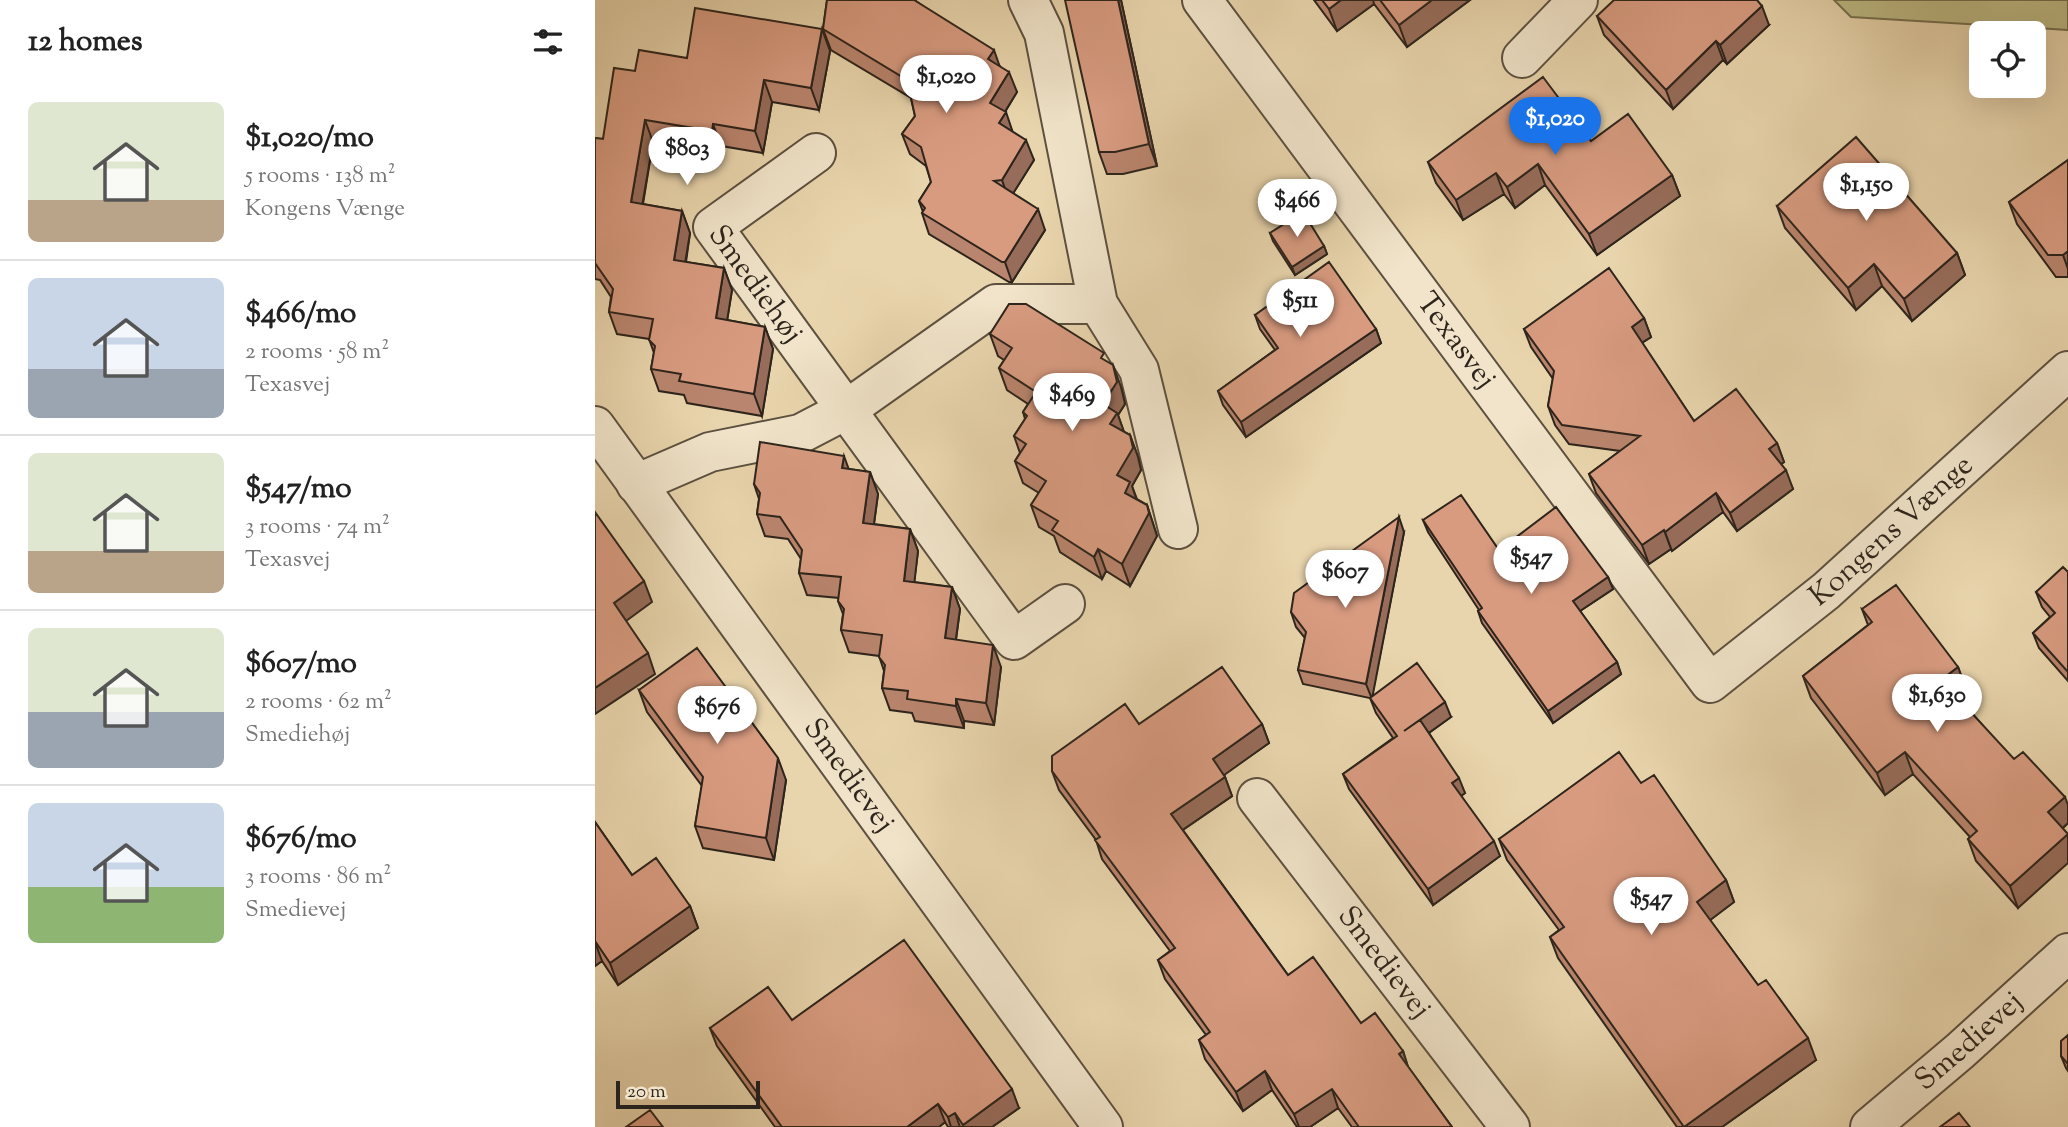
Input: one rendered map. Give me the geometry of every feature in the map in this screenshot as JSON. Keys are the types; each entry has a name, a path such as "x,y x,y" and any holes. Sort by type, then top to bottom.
{"street":[{"path":"1028,0 1045,33 1098,304 1139,370 1178,529"},
{"name":"Texasvej","path":"1202,0 1710,683"},
{"path":"1522,58 1579,0"},
{"name":"Smediehøj","path":"816,153 713,227 1014,640 1065,604"},
{"path":"636,484 710,452 800,435 846,411 996,304 1098,304"},
{"name":"Kongens Vænge","path":"1710,683 1826,592 2068,371"},
{"name":"Smedievej","path":"595,426 1103,1127"},
{"name":"Smedievej","path":"1258,798 1510,1127"},
{"name":"Smedievej","path":"1870,1127 1960,1051 2068,953"}],"shaded area":[{"path":"1834,0 2068,0 2068,30 2046,29 2046,21 1969,21 1969,24 1851,17"}],"building":[{"path":"827,0 914,0 994,50 988,59 1009,72 990,103 1006,112 999,123 1026,140 1002,180 994,181 1038,209 1005,262 922,213 925,208 919,201 931,182 921,147 902,134 915,116 907,80 823,29"},
{"path":"1065,0 1118,0 1149,144 1115,152 1099,152"},
{"path":"1322,0 1341,0 1329,9"},
{"path":"1380,0 1432,0 1399,25"},
{"path":"1614,0 1757,0 1762,6 1720,45 1716,41 1666,90 1597,16"},
{"path":"695,8 822,29 811,88 764,80 755,131 713,124 712,131 645,120 631,202 682,211 674,260 724,268 716,318 765,327 754,394 679,381 681,374 651,369 655,346 649,340 653,319 609,312 613,289 595,263 595,138 603,139 614,68 635,71 639,50 687,58"},
{"path":"1543,77 1591,141 1628,114 1672,175 1589,234 1538,164 1507,187 1496,173 1456,200 1428,162"},
{"path":"1856,137 1957,253 1904,299 1874,264 1848,288 1777,206"},
{"path":"2068,160 2068,251 2063,255 2048,255 2009,202"},
{"path":"1303,212 1324,246 1292,267 1270,233"},
{"path":"1329,262 1376,329 1241,422 1218,391 1278,348 1255,315"},
{"path":"1609,268 1644,318 1632,327 1694,421 1736,389 1777,443 1769,449 1786,470 1730,513 1716,493 1665,532 1664,530 1642,545 1589,474 1640,436 1562,425 1548,406 1554,371 1524,329"},
{"path":"1009,304 1026,304 1104,353 1101,358 1113,365 1117,382 1103,404 1117,413 1110,424 1130,435 1133,448 1117,475 1130,482 1125,493 1147,505 1149,513 1122,564 1098,549 1094,557 1052,530 1058,521 1031,505 1046,481 1015,461 1026,444 1014,436 1027,416 1023,412 1036,392 999,368 1012,348 990,334"},
{"path":"760,442 844,456 842,468 870,472 863,523 910,529 904,581 952,587 945,638 993,645 986,703 956,699 956,706 907,699 908,691 882,688 885,665 879,657 882,635 841,630 844,609 838,601 841,577 799,573 802,550 780,517 757,514 760,493 754,484"},
{"path":"1461,495 1499,550 1556,507 1608,577 1573,601 1617,662 1548,711 1478,611 1482,608 1423,520"},
{"path":"595,512 644,581 614,603 648,653 595,688"},
{"path":"1399,517 1366,684 1298,670 1306,632 1291,612 1294,593"},
{"path":"2063,567 2068,572 2068,672 2033,633 2055,613 2036,592"},
{"path":"1896,585 1958,667 1941,680 2014,759 2023,752 2065,797 2048,812 2068,834 2010,886 1968,839 1977,831 1905,752 1877,773 1803,676 1872,622 1862,609"},
{"path":"697,648 778,758 766,838 695,826 703,777 639,690"},
{"path":"1417,663 1445,702 1404,731 1420,720 1459,778 1452,783 1494,841 1428,889 1343,774 1397,736 1370,698"},
{"path":"1222,667 1262,724 1213,759 1225,777 1171,814 1288,975 1313,957 1361,1023 1375,1013 1403,1051 1399,1054 1452,1127 1359,1127 1332,1089 1294,1114 1265,1071 1236,1092 1199,1040 1210,1032 1158,960 1175,948 1095,840 1100,837 1052,771 1052,756 1125,704 1139,724"},
{"path":"1619,752 1641,783 1654,775 1726,880 1697,902 1758,985 1766,980 1808,1038 1684,1127 1550,937 1564,927 1499,839"},
{"path":"595,822 632,875 656,858 690,906 610,963 595,941"},
{"path":"904,940 1012,1089 963,1125 955,1113 948,1117 938,1104 907,1127 782,1127 710,1028 768,987 792,1020"},
{"path":"2068,1035 2068,1064 2061,1056 2061,1041"},
{"path":"650,1110 663,1127 626,1127"},
{"path":"1959,1113 1970,1127 1940,1127"}]}
